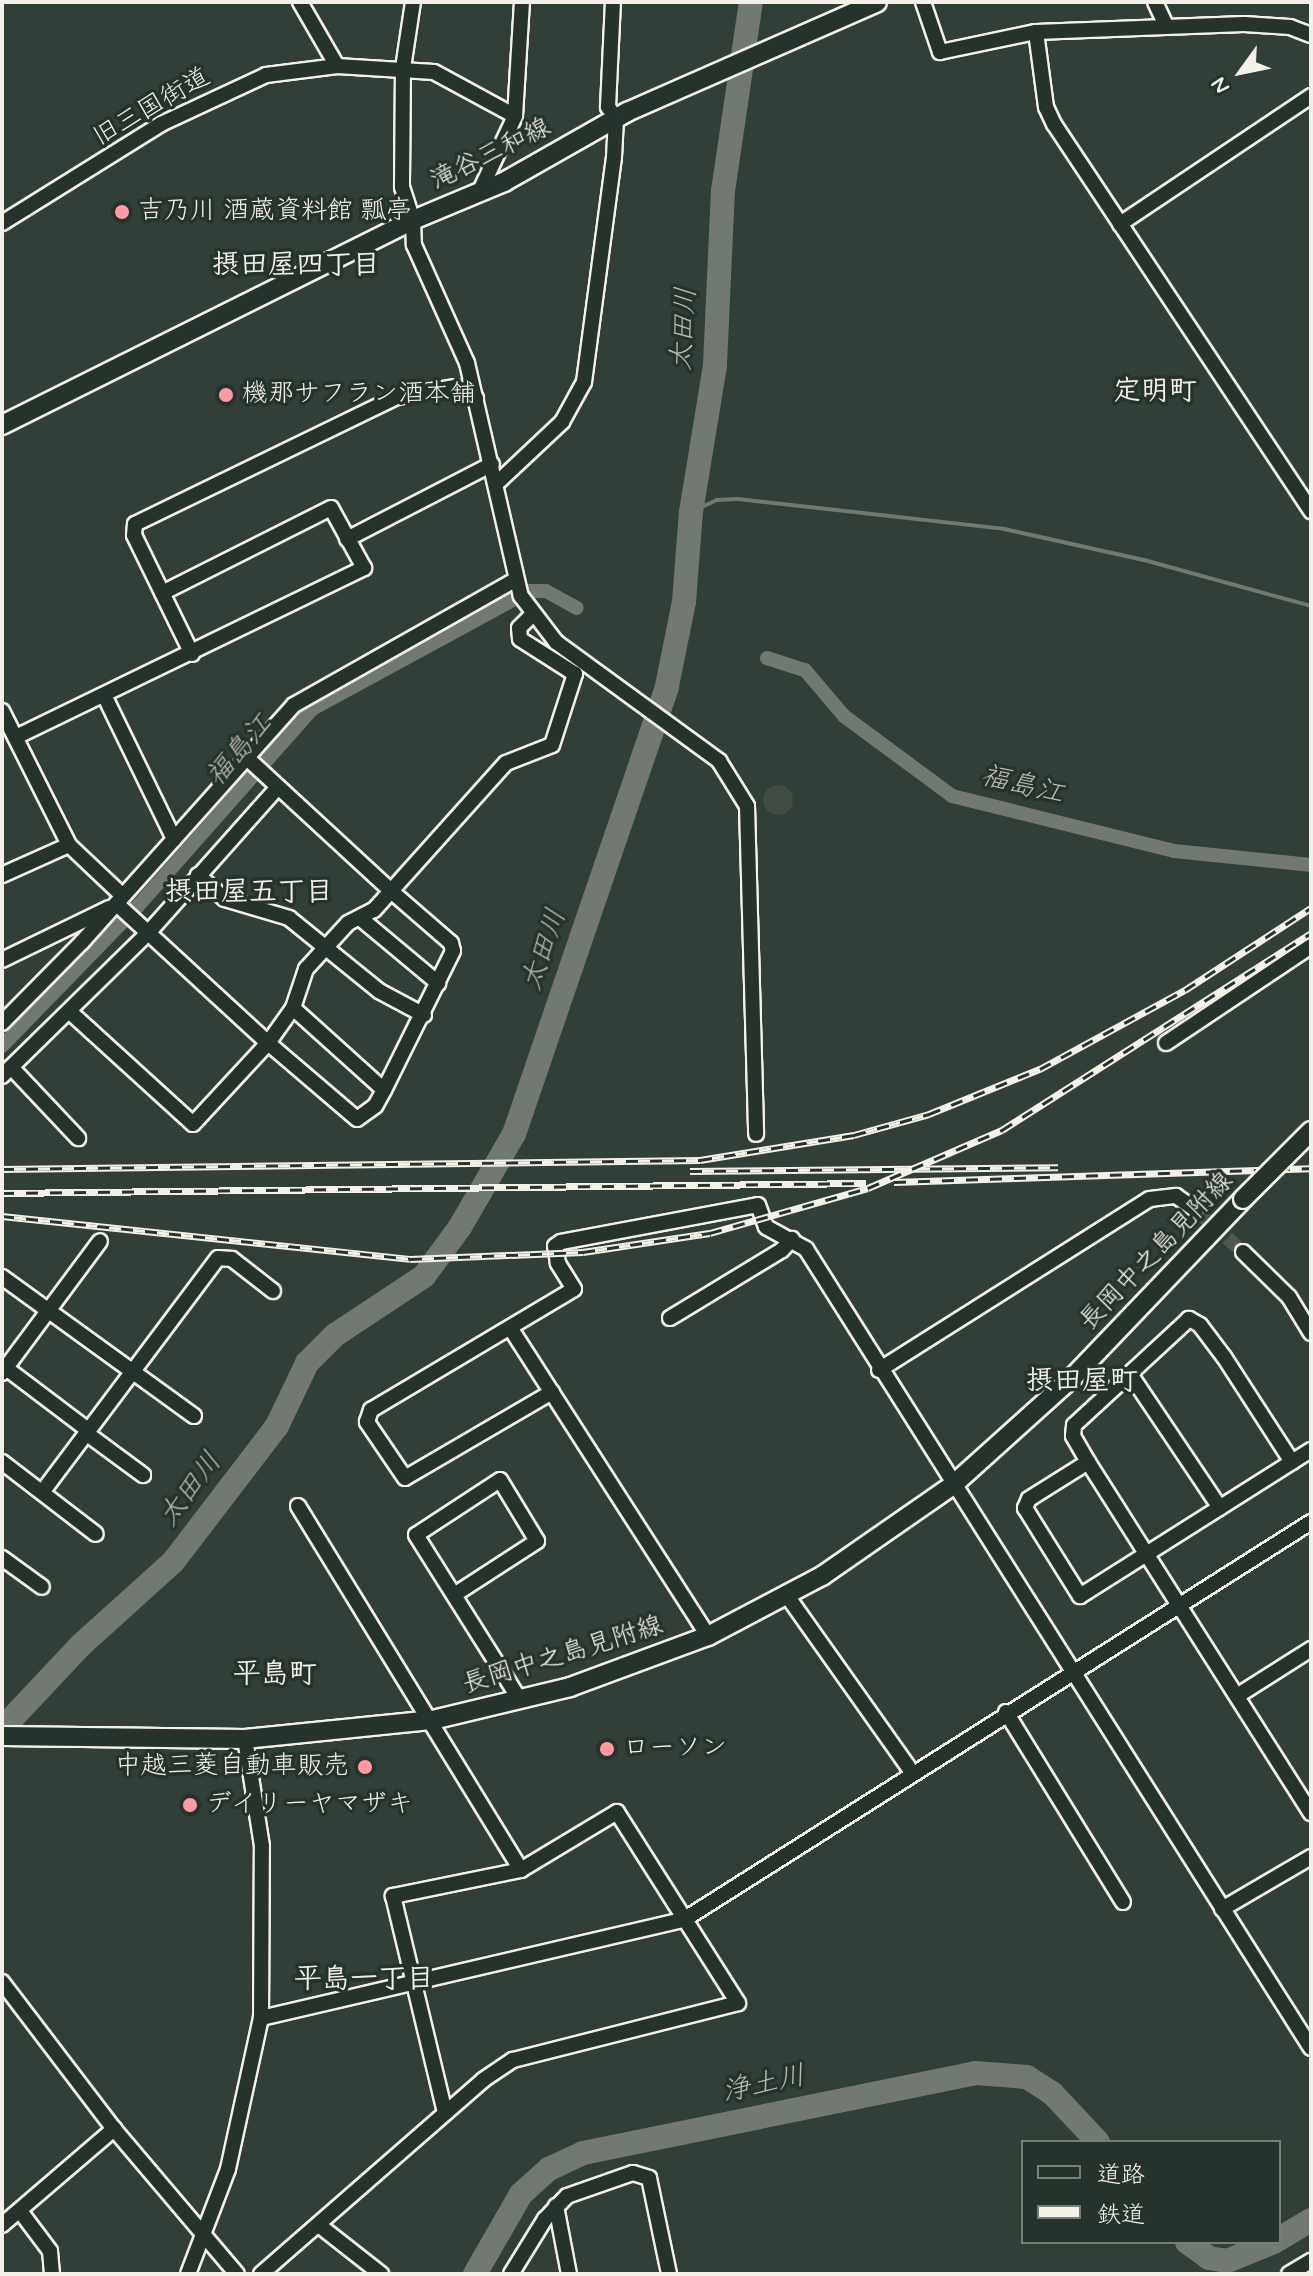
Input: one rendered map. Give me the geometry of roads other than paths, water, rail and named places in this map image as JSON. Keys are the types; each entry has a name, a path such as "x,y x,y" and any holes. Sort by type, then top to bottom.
{"main road":[{"name":"滝谷三和線","path":"2,425 413,220 478,194 616,118 695,80 877,2"},
{"name":"長岡中之島見附線","path":"2,1736 245,1739 433,1720 520,1700 620,1671 708,1636 788,1597 953,1485 1074,1376 1311,1131"}],"street":[{"path":"300,2 337,66"},
{"path":"413,2 403,68 399,159 413,220 414,245 458,336 492,464 516,583 529,611 592,671 712,755 737,783 751,821 756,1134"},
{"path":"478,194 515,116 522,2"},
{"path":"496,484 550,436 572,409 584,382 616,118 608,107 613,2"},
{"path":"923,2 940,52 1036,32 1166,26 1244,24 1290,27 1311,35"},
{"path":"1155,2 1166,26"},
{"path":"1036,32 1046,107 1311,511"},
{"name":"旧三国街道","path":"2,223 161,124 252,78 337,66 403,68 453,78 515,116"},
{"path":"1120,224 1311,96"},
{"path":"192,654 134,535 139,521 397,397 446,386 464,389 476,398"},
{"path":"347,539 492,464"},
{"path":"16,737 105,697 364,568 331,508 162,593"},
{"path":"2,1023 120,903 174,839 306,696 516,583"},
{"path":"70,1012 193,1124 268,1043 293,1008 306,969 348,923 360,918 391,891 506,763 552,745 575,674 520,639 519,628 529,611"},
{"path":"105,697 174,839"},
{"path":"2,711 69,845 120,903 145,931 268,1043 351,1116 362,1118 384,1090 451,962 451,943 249,760"},
{"path":"78,1138 7,1071 70,1012 277,788"},
{"path":"2,875 69,845"},
{"path":"198,875 225,899 289,918 379,991 424,1015"},
{"path":"2,960 120,903"},
{"path":"360,918 438,983"},
{"path":"1166,1043 1311,946"},
{"path":"293,1008 384,1090"},
{"path":"879,1370 1150,1199 1176,1196 1196,1210"},
{"path":"552,1392 405,1478 367,1422 371,1410 574,1289 558,1263 555,1246 561,1242 758,1205 766,1227 806,1249 879,1370 1074,1670 1311,2048"},
{"path":"670,1318 782,1250 792,1239"},
{"path":"100,1241 3,1368 143,1475"},
{"path":"1243,1252 1289,1297 1311,1333"},
{"path":"43,1491 218,1258 232,1259 273,1291"},
{"path":"2,1277 194,1416"},
{"path":"1292,1462 1200,1325 1189,1319 1074,1425 1073,1436 1088,1462 1311,1813"},
{"path":"511,1329 708,1636"},
{"path":"1130,1374 1220,1508"},
{"path":"1088,1462 1029,1499 1025,1508 1080,1596 1311,1450"},
{"path":"2,1462 96,1534"},
{"path":"454,1595 537,1541 500,1480 416,1535 520,1700"},
{"path":"298,1506 433,1720 521,1870"},
{"path":"261,2018 685,1919 911,1771 1311,1522"},
{"path":"2,1558 42,1587"},
{"path":"788,1597 911,1771"},
{"path":"1237,1696 1311,1649"},
{"path":"1006,1712 1123,1902"},
{"path":"188,2274 207,2236 242,2121 261,2018 262,1846 245,1739"},
{"path":"261,2274 320,2226 445,2113 513,2060 738,2003 617,1812 521,1870 393,1896 445,2113"},
{"path":"1222,1909 1311,1857"},
{"path":"2,1982 114,2129 237,2274"},
{"path":"2,2225 114,2129"},
{"path":"511,2274 556,2206 583,2189 642,2173 649,2178 669,2274"},
{"path":"556,2206 569,2274"},
{"path":"20,2211 50,2251 52,2274"},
{"path":"320,2226 381,2274"},
{"path":"1289,2274 1311,2261"}],"waterway":[{"name":"太田川","path":"2,1729 81,1645 173,1562 277,1426 307,1363 335,1335 424,1276 460,1227 514,1134 667,686 684,602 691,512 715,365 723,191 751,2"},
{"path":"691,512 717,500 738,499 1004,529 1144,560 1311,606"},
{"name":"福島江","path":"2,1046 137,907 312,709 529,591 546,591 577,608"},
{"name":"福島江","path":"767,658 805,670 844,716 952,796 1174,851 1311,865"},
{"name":"浄土川","path":"475,2274 521,2194 549,2169 583,2153 975,2073 1027,2077 1052,2093 1096,2140"},
{"name":"浄土川","path":"1281,2238 1311,2220"},
{"name":"浄土川","path":"1190,2244 1209,2258 1227,2261 1269,2244"}],"tunnel":[{"path":"1196,1210 1243,1252"}],"railway":[{"path":"2,1169 700,1160 854,1135 929,1114 1040,1069 1185,990 1311,908"},
{"path":"2,1216 410,1259 583,1252 710,1233 868,1188 1002,1130 1311,933"},
{"path":"690,1171 1058,1167"},
{"path":"894,1182 1311,1168"},
{"path":"2,1193 866,1183"}],"place":[{"name":"吉乃川 酒蔵資料館 瓢亭","path":"122,212"},
{"name":"機那サフラン酒本舗","path":"226,395"},
{"name":"ローソン","path":"607,1749"},
{"name":"中越三菱自動車販売","path":"365,1767"},
{"name":"デイリーヤマザキ","path":"190,1805"}],"district":[{"name":"摂田屋四丁目","path":"296,266"},
{"name":"定明町","path":"1155,392"},
{"name":"摂田屋五丁目","path":"249,893"},
{"name":"摂田屋町","path":"1082,1382"},
{"name":"平島町","path":"275,1675"},
{"name":"平島一丁目","path":"364,1980"}]}
